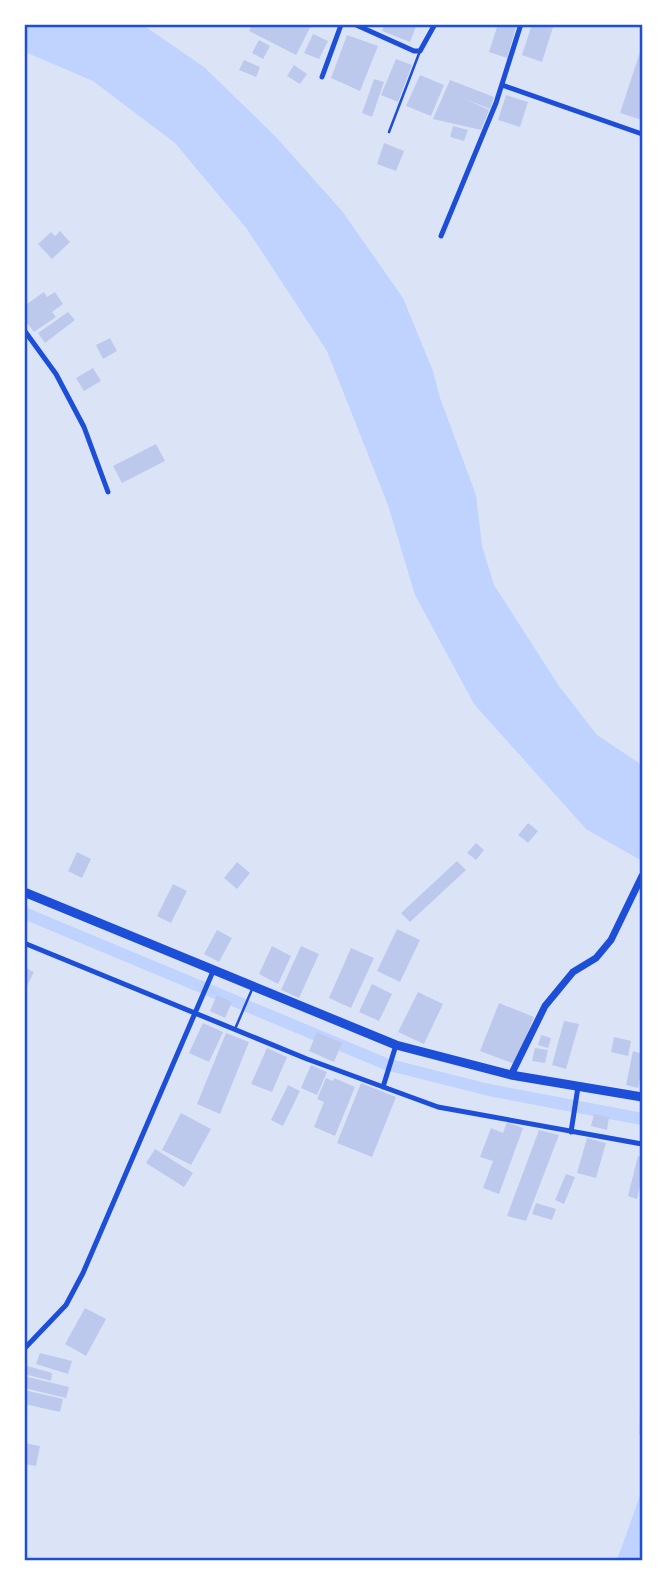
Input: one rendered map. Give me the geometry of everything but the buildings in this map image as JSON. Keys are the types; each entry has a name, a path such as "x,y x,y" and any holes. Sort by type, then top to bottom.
{"main road":[{"path":"24,892 396,1045 511,1074 642,1097"}],"street":[{"path":"322,78 341,25 335,24"},
{"path":"354,24 414,51 420,51 435,24"},
{"path":"441,236 502,85 521,24"},
{"path":"502,85 642,134"},
{"path":"24,330 56,374 84,427 108,492"},
{"path":"511,1074 545,1006 573,972 596,958 611,940 642,876"},
{"path":"24,943 195,1014 438,1107 642,1144"},
{"path":"24,1349 66,1305 83,1273 214,969"},
{"path":"383,1087 396,1045"},
{"path":"571,1132 578,1087"}],"lane":[{"path":"389,132 420,51"},
{"path":"235,1029 253,987"}],"shaded area":[{"path":"25,25 642,25 642,1560 25,1560"}],"water":[{"path":"25,24 143,25 204,67 276,137 342,211 403,298 433,371 440,398 476,495 482,546 494,585 559,686 597,735 642,765 642,861 586,829 474,704 415,595 388,505 327,351 247,229 175,143 93,81 25,52"},
{"path":"642,1338 642,1435 639,1434"},
{"path":"642,1490 642,1560 617,1560"}],"waterway":[{"path":"24,913 386,1064 489,1090 642,1119"}]}
